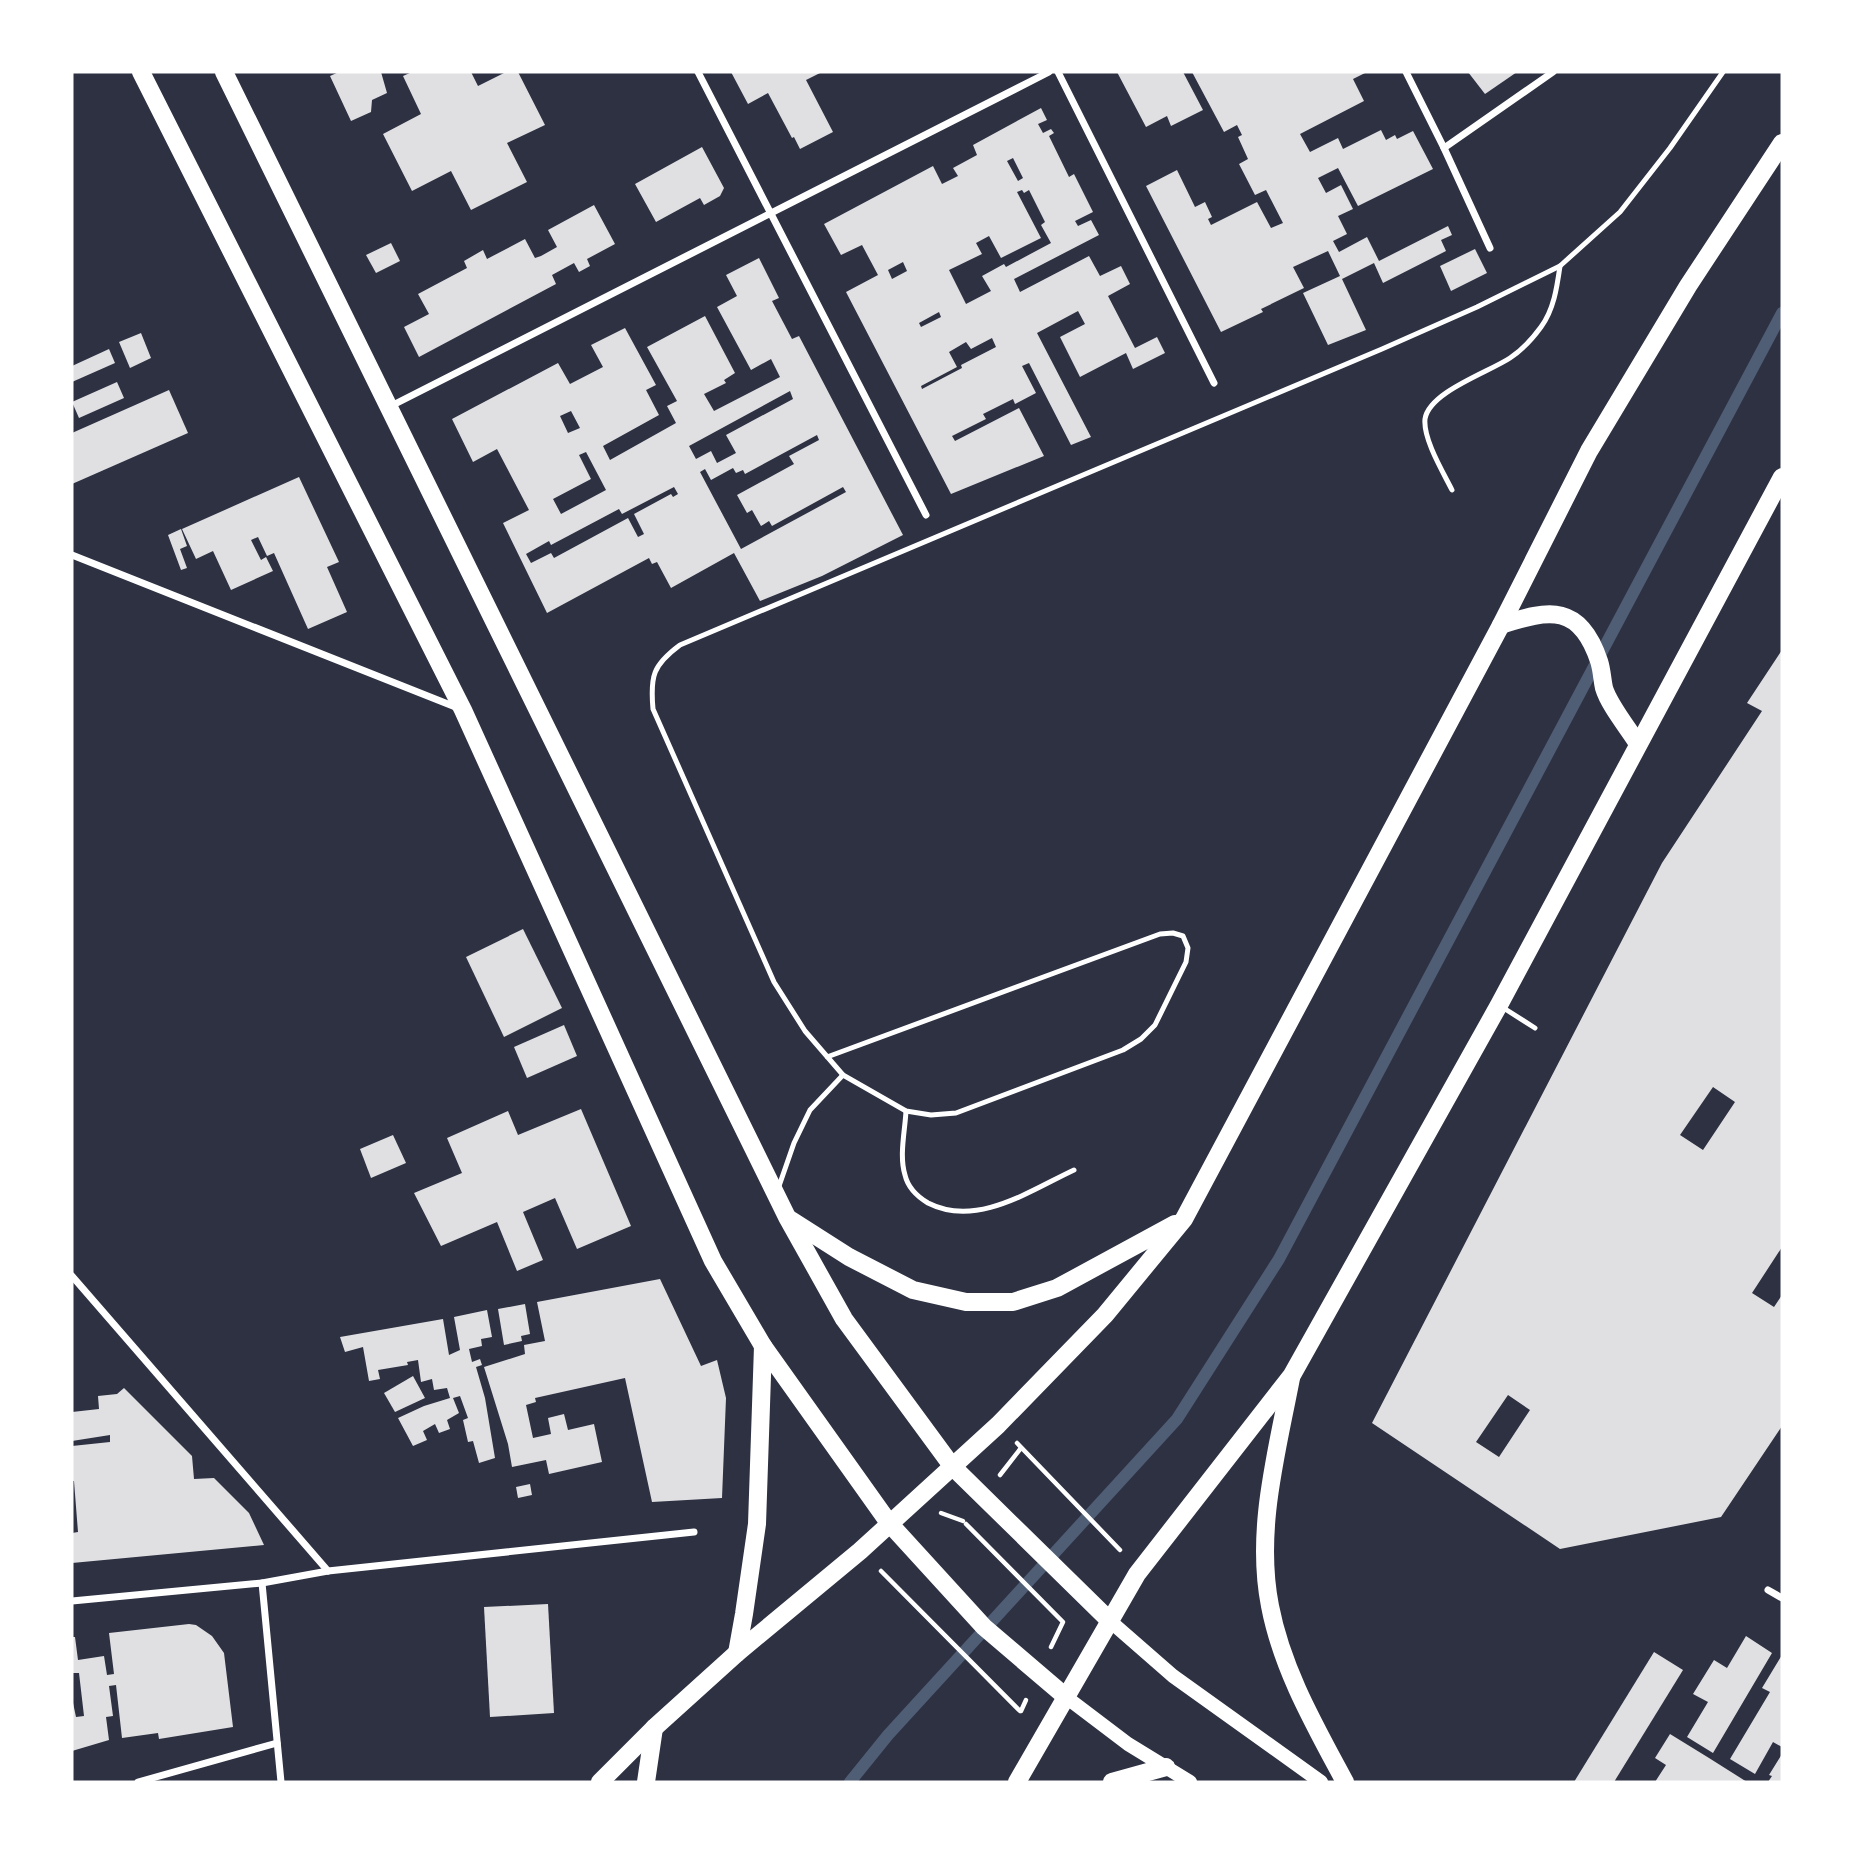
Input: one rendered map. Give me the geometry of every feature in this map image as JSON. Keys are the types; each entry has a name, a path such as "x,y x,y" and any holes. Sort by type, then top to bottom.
{"main road":[{"path":"141,72 463,710 713,1261 763,1346 889,1523 984,1628 1066,1697 1128,1744 1190,1782"},
{"path":"224,72 787,1217 844,1319 952,1466 1110,1621 1173,1676 1321,1782"},
{"path":"600,1782 654,1728 737,1653 860,1551 999,1425 1105,1315 1185,1219 1501,625 1589,451 1688,286 1782,143"},
{"path":"1017,1782 1138,1574 1292,1375 1499,1005 1782,477"},
{"path":"1501,625 1534,614 1559,614 1578,623 1592,642 1601,665 1605,691 1638,744"},
{"path":"787,1217 849,1257 913,1290 966,1302 1013,1302 1057,1288 1185,1219"},
{"path":"737,1653 757,1524 763,1346"},
{"path":"1292,1375 1268,1497 1265,1547 1270,1605 1286,1662 1309,1716 1345,1782"},
{"path":"646,1782 654,1728"},
{"path":"1112,1782 1166,1767"}],"street":[{"path":"698,72 926,515"},
{"path":"388,407 1049,72"},
{"path":"1058,72 1214,383"},
{"path":"1406,72 1490,248"},
{"path":"1444,148 1553,72"},
{"path":"72,555 463,710"},
{"path":"72,1276 328,1571"},
{"path":"72,1601 262,1583 328,1571 694,1532"},
{"path":"262,1583 281,1782"},
{"path":"1768,1590 1782,1598"},
{"path":"138,1782 277,1743"}],"lane":[{"path":"827,1057 1160,934 1184,936 1188,948 1186,962 1155,1025 1141,1039 1123,1050 956,1113 931,1115 906,1111 844,1075 827,1057 805,1031 774,982 653,709 651,688 654,671 664,656 680,645 1382,349 1560,266 1620,212 1723,73"},
{"path":"1452,489 1427,435 1425,419 1429,407 1441,396 1512,357 1527,343 1542,326 1551,308 1560,266"},
{"path":"1499,1005 1535,1028"},
{"path":"776,1194 794,1143 810,1110 844,1075"},
{"path":"906,1111 903,1149 905,1175 917,1197 939,1208 968,1211 997,1206 1074,1170"}],"path":[{"path":"1021,1448 1126,1557"},
{"path":"963,1521 1063,1622"},
{"path":"883,1573 1021,1712"}],"building":[{"path":"339,72 381,72 387,93 372,100 371,112 351,121 330,76"},
{"path":"412,72 471,72 478,86 506,72 518,72 545,125 507,143 527,182 471,210 451,171 412,191 383,134 421,114 403,76"},
{"path":"731,72 822,72 806,80 833,132 800,149 768,93 748,104"},
{"path":"1117,72 1183,72 1203,110 1171,126 1167,116 1146,127"},
{"path":"1192,72 1367,72 1353,79 1364,101 1300,134 1310,152 1338,138 1343,149 1381,130 1386,140 1395,135 1397,139 1413,131 1433,169 1358,206 1338,168 1318,178 1326,193 1341,185 1353,209 1338,216 1347,234 1333,241 1339,252 1367,237 1379,261 1448,226 1452,235 1441,240 1446,251 1383,283 1374,263 1342,279 1366,330 1328,345 1303,293 1340,276 1328,251 1293,267 1304,288 1221,332 1146,186 1177,170 1195,207 1205,202 1212,217 1208,219 1211,225 1257,202 1271,228 1283,223 1266,190 1255,195 1239,164 1248,159 1238,137 1242,135 1237,125 1224,132"},
{"path":"1468,72 1517,72 1485,94"},
{"path":"1041,108 1047,120 1038,124 1043,133 1051,129 1054,133 1049,136 1069,177 1074,174 1093,212 1075,221 1078,226 1091,220 1099,235 1014,279 1020,292 1089,256 1100,276 1121,266 1130,284 1108,296 1135,348 1157,337 1165,353 1133,369 1126,353 1080,377 1060,337 1085,324 1078,311 1037,333 1091,437 1071,445 1029,363 1022,366 1036,393 1015,404 1013,399 983,414 986,419 952,436 955,441 1019,408 1044,456 951,494 846,292 878,275 862,245 841,255 824,224 933,166 942,184 958,176 953,168 977,155 973,145","holes":["1013,158 1023,178 1018,181 1007,161","1022,190 1024,193 1029,190 1045,222 1041,225 1051,243 1006,267 1004,264 982,276 991,291 966,304 949,270 982,254 976,243 989,236 1001,258 1041,238 1017,192","903,262 907,271 892,279 888,270","939,312 941,317 921,327 919,323","992,338 996,347 922,389 921,386 957,367 949,352 966,342 971,349"]},
{"path":"702,147 724,188 720,196 704,205 700,198 656,222 635,184"},
{"path":"594,205 615,244 587,259 590,266 579,272 574,263 552,275 556,284 419,357 404,327 429,314 418,294 467,268 464,261 483,250 487,259 525,239 535,258 541,256 557,247 548,230"},
{"path":"391,243 400,261 376,273 366,255"},
{"path":"1475,249 1487,273 1451,291 1440,266"},
{"path":"759,258 779,298 772,301 792,339 799,336 903,535 822,576 760,601 734,553 671,588 657,562 652,564 649,558 547,613 503,523 529,510 497,449 473,462 452,419 558,363 570,384 603,367 591,345 625,328 656,385 646,390 659,415 603,446 610,460 676,423 667,406 677,401 647,347 705,316 735,373 724,380 726,383 704,394 714,411 780,377 771,359 751,370 717,307 737,296 726,275","holes":["790,391 793,399 726,435 736,453 717,463 711,451 696,459 689,446","571,411 580,428 568,433 560,416","817,435 819,440 789,456 794,464 737,495 747,513 752,510 761,526 769,521 772,526 843,487 846,492 741,549 700,472 705,469 711,480 733,468 736,473 743,470 745,474","586,452 606,490 561,514 553,499 591,479 579,455","674,487 678,494 673,497 671,494 634,514 644,534 638,537 628,518 554,558 551,553 531,563 526,554 549,541 551,545 619,509 622,514"]},
{"path":"141,333 151,358 130,368 119,342"},
{"path":"109,349 115,363 72,382 72,366"},
{"path":"117,382 124,398 79,418 72,402"},
{"path":"169,390 188,433 72,484 72,433"},
{"path":"299,477 339,562 327,567 347,612 308,629 274,553 267,556 258,537 251,540 261,560 266,557 273,571 231,590 213,551 196,559 182,529"},
{"path":"181,529 187,546 180,549 187,568 181,570 168,535"},
{"path":"1782,650 1782,1247 1752,1293 1774,1307 1782,1295 1782,1426 1721,1517 1560,1549 1372,1423 1662,863 1762,711 1747,703","holes":["1713,1087 1735,1102 1703,1150 1680,1135","1508,1395 1530,1410 1499,1457 1476,1442"]},
{"path":"523,929 562,1008 504,1037 466,957"},
{"path":"564,1025 577,1056 527,1078 514,1047"},
{"path":"581,1109 631,1226 577,1249 555,1198 523,1212 543,1260 517,1271 497,1222 441,1246 414,1193 462,1173 447,1138 508,1111 518,1135"},
{"path":"393,1135 406,1163 371,1178 360,1149"},
{"path":"660,1279 701,1366 717,1360 726,1398 722,1498 652,1502 625,1378 535,1398 536,1402 526,1405 533,1438 551,1434 548,1418 564,1414 568,1430 594,1424 602,1462 549,1474 546,1460 512,1467 508,1444 484,1367 525,1354 524,1345 545,1341 537,1302"},
{"path":"525,1304 530,1334 521,1336 522,1341 504,1345 498,1309"},
{"path":"487,1310 492,1337 481,1339 482,1346 469,1349 472,1362 480,1359 482,1365 476,1367 485,1398 495,1458 479,1463 473,1441 468,1442 463,1420 468,1418 460,1396 453,1398 459,1413 447,1420 450,1429 439,1433 435,1424 423,1431 427,1440 413,1446 398,1418 450,1398 447,1388 434,1390 432,1379 421,1382 418,1360 407,1362 408,1365 378,1370 380,1379 369,1381 363,1347 345,1352 340,1337 443,1319 449,1355 460,1350 454,1317"},
{"path":"413,1376 425,1398 395,1412 384,1393"},
{"path":"124,1388 192,1456 194,1479 214,1478 249,1513 264,1545 72,1563 72,1533 78,1532 72,1481 72,1446 110,1442 110,1435 72,1441 72,1412 99,1409 98,1396 117,1394"},
{"path":"530,1484 532,1495 518,1498 516,1487"},
{"path":"548,1604 554,1713 490,1717 484,1607"},
{"path":"196,1625 212,1636 224,1653 233,1727 159,1739 158,1733 122,1738 116,1685 109,1686 113,1716 106,1717 109,1740 72,1751 72,1698 76,1717 84,1716 79,1673 72,1673 72,1637 75,1637 78,1660 104,1656 107,1675 114,1674 109,1633"},
{"path":"1746,1636 1772,1653 1713,1753 1687,1737 1708,1702 1693,1694 1714,1660 1727,1668"},
{"path":"1654,1652 1683,1670 1614,1782 1574,1782"},
{"path":"1782,1655 1782,1747 1773,1742 1755,1774 1730,1759 1770,1692 1762,1688"},
{"path":"1670,1734 1747,1782 1655,1782 1666,1765 1655,1758"},
{"path":"1782,1754 1782,1782 1768,1782 1772,1776 1769,1775"}],"waterway":[{"path":"850,1782 888,1735 1177,1419 1279,1259 1782,313"}]}
